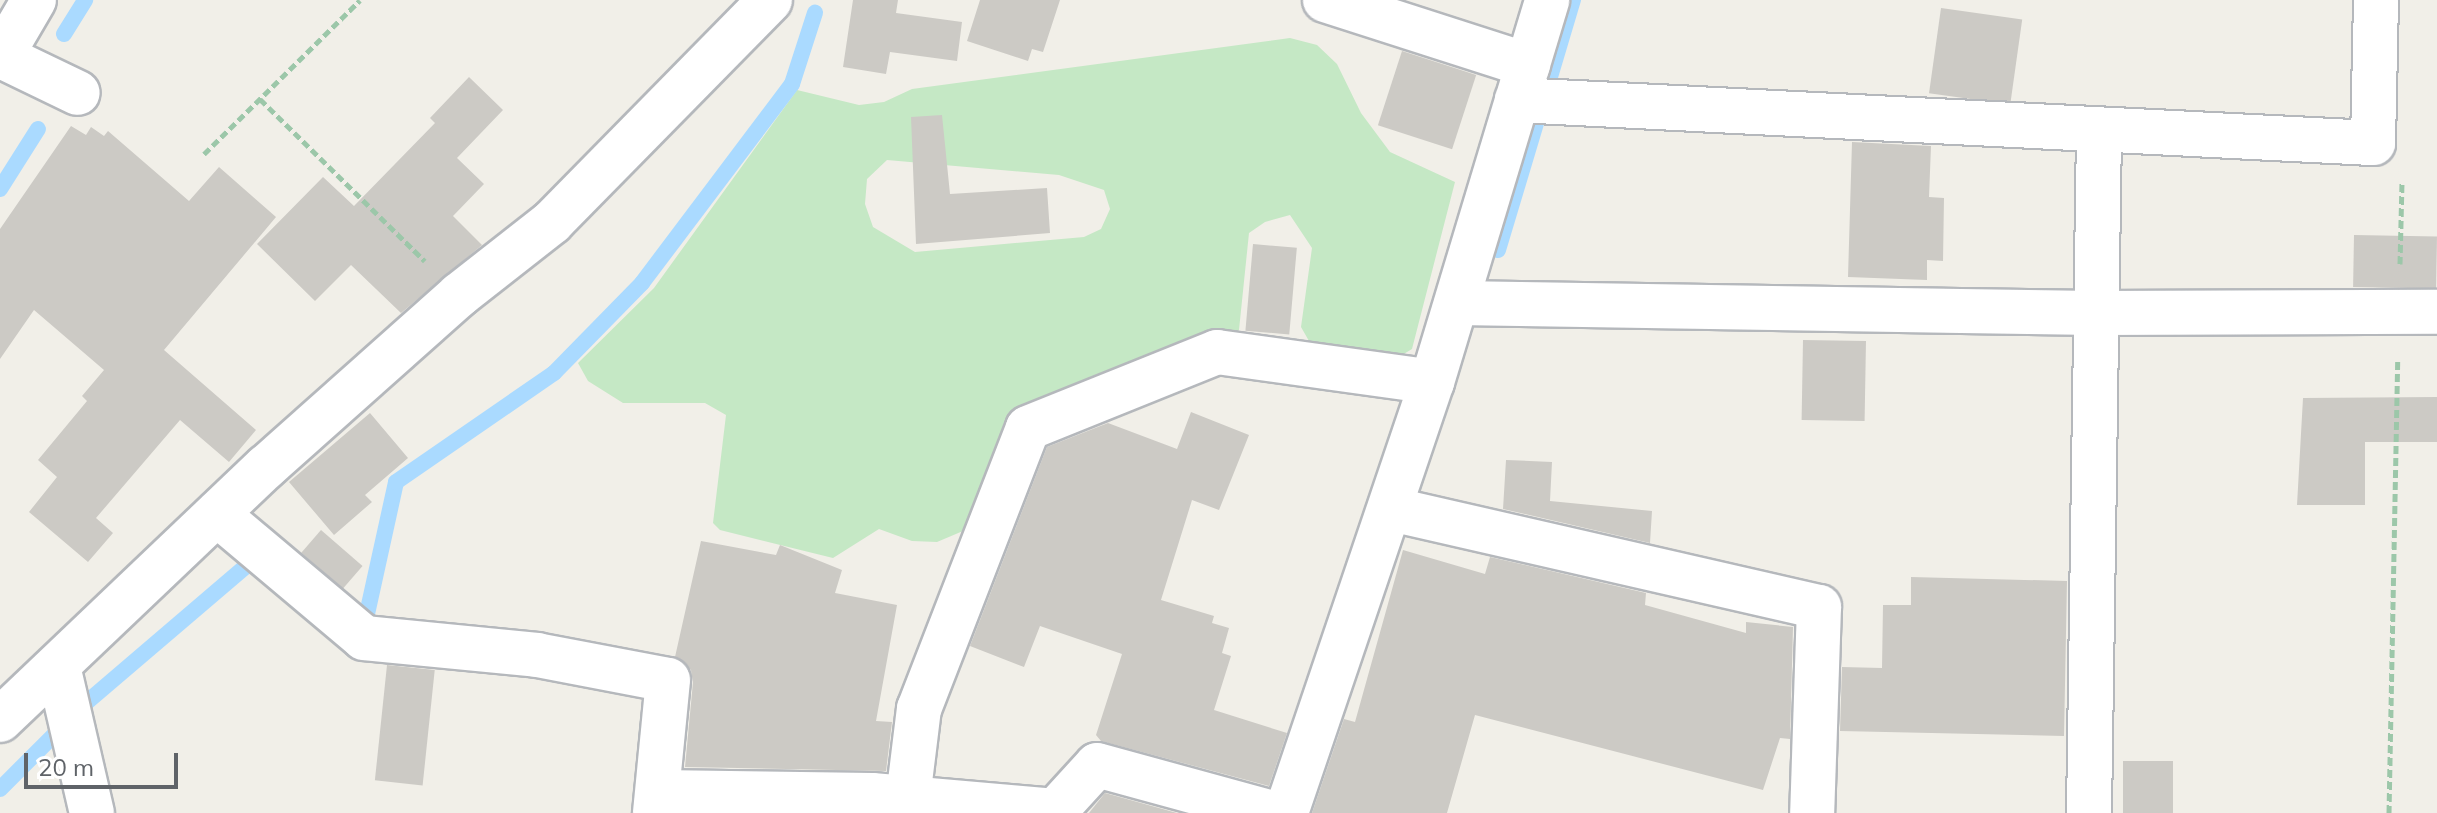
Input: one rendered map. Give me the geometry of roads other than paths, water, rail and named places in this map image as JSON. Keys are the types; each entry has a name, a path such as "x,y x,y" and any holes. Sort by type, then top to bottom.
{"street":[{"path":"34,0 1,57 78,93"},
{"path":"0,720 217,514 459,295 552,222 770,0"},
{"path":"1325,0 1522,82 2099,130 2373,143 2376,0"},
{"path":"1286,813 1432,382 1547,0"},
{"path":"2089,813 2099,130"},
{"path":"1457,303 2096,313 2418,312"},
{"path":"908,798 919,709 1028,428 1217,352 1432,382"},
{"path":"1391,509 1819,607 1812,813"},
{"path":"217,514 364,638 537,655 668,680 656,803 908,798 1055,811 1097,765 1272,813"},
{"path":"58,666 92,813"}],"waterway":[{"path":"64,34 85,0"},
{"path":"1547,87 1573,0"},
{"path":"348,611 367,614 396,482 554,373 642,283 792,84 815,13"},
{"path":"1498,250 1539,113"},
{"path":"0,189 38,129"},
{"path":"80,708 246,566"},
{"path":"0,789 55,734"}]}
